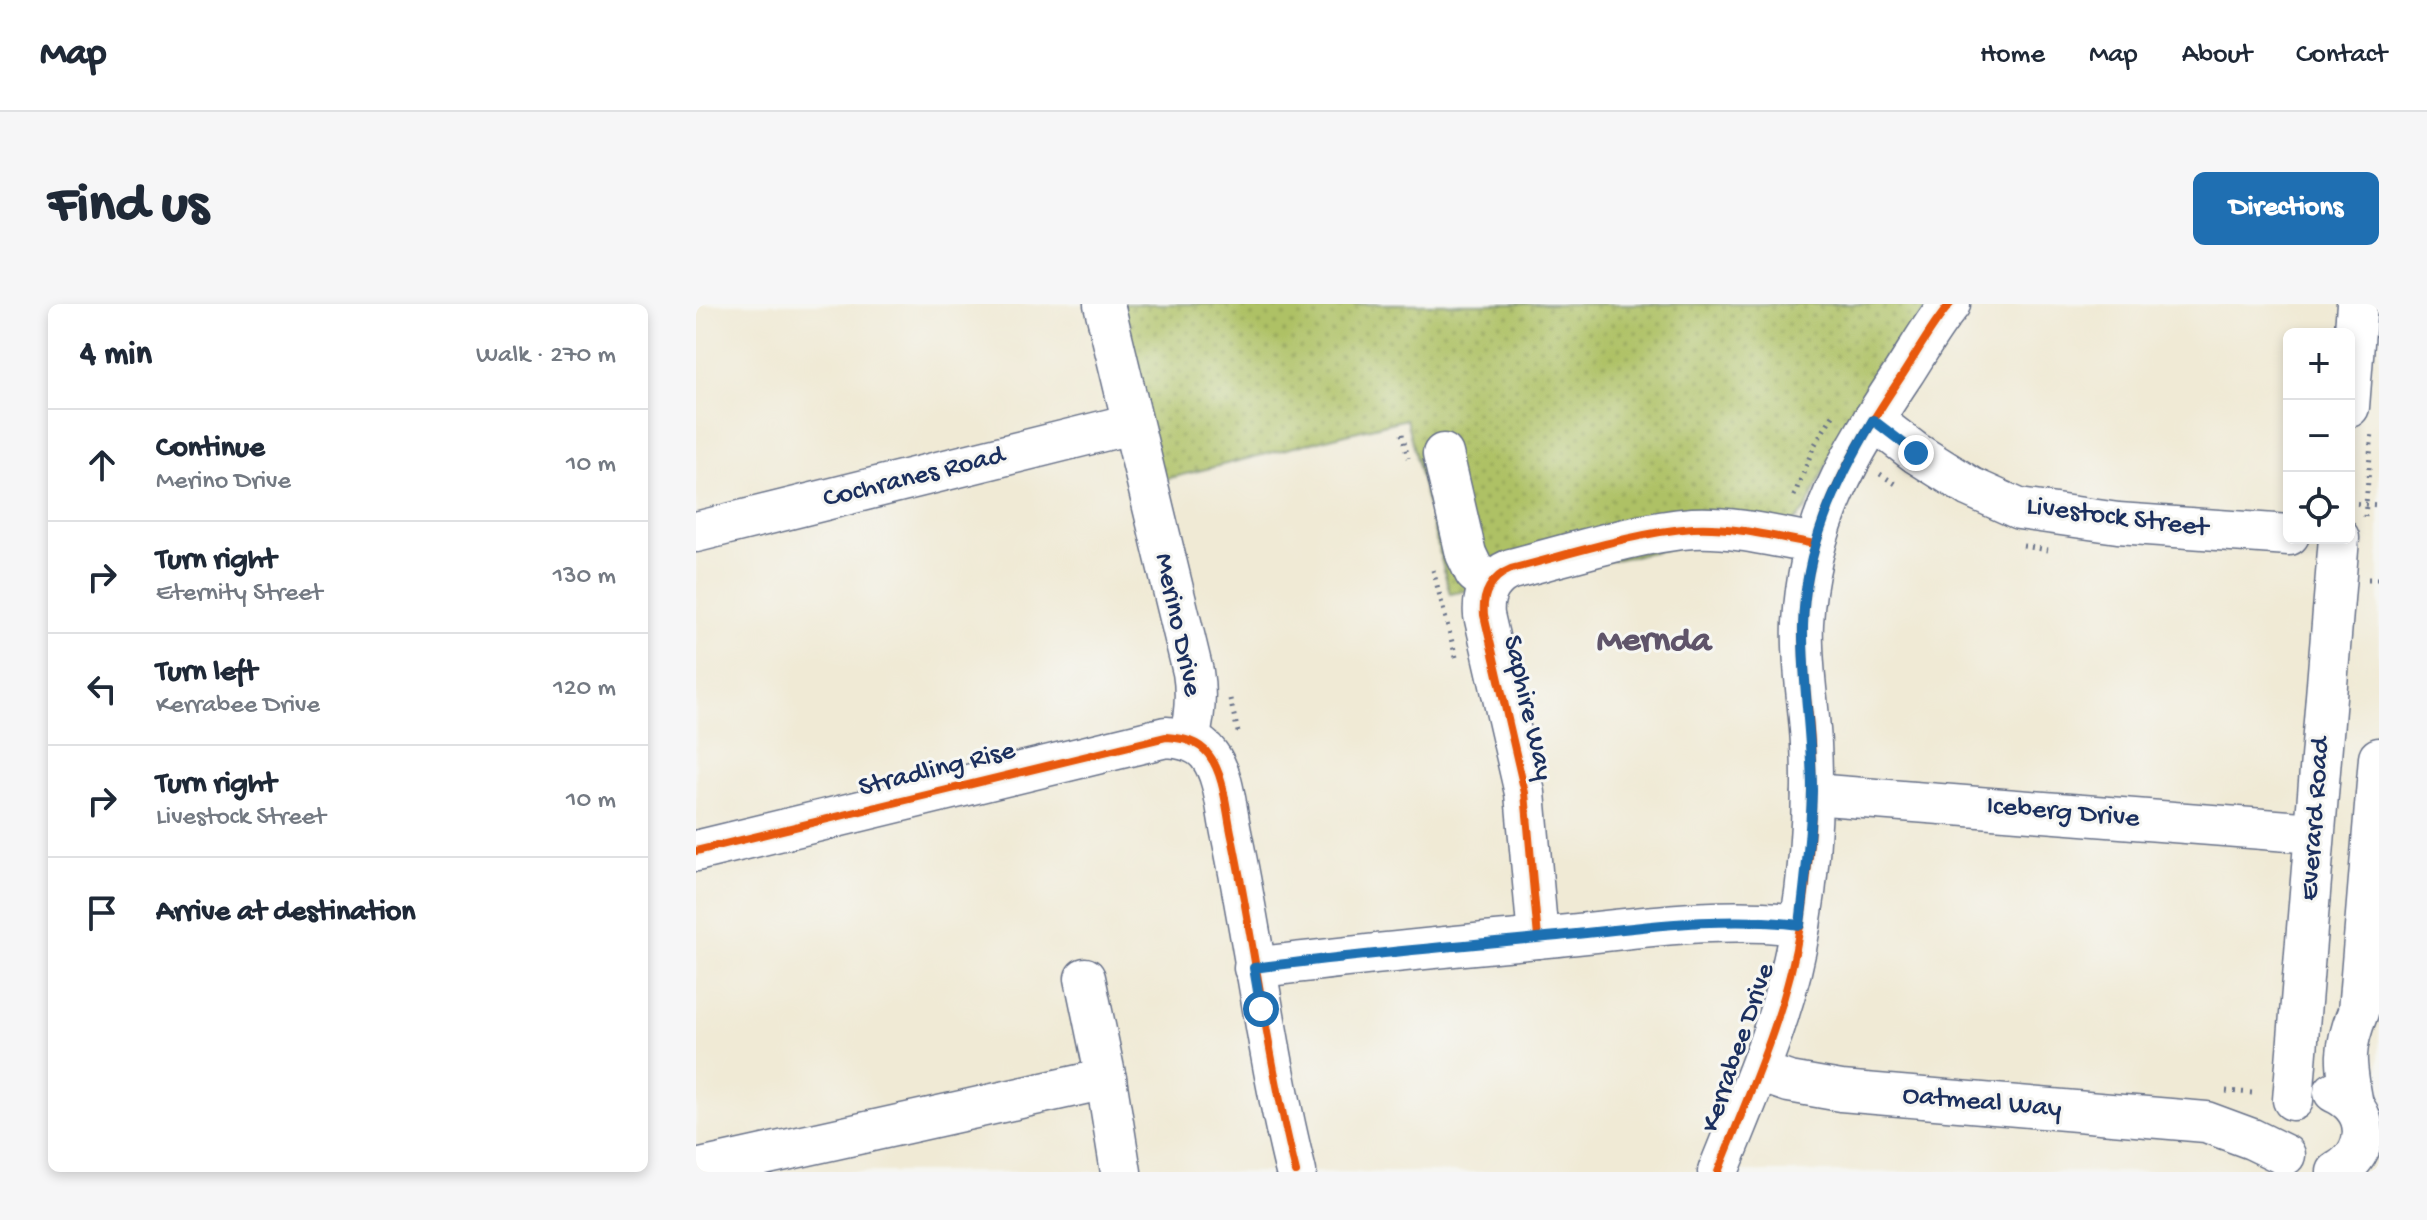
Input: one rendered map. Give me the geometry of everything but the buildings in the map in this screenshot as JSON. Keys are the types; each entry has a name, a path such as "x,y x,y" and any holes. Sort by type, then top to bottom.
{"street":[{"name":"Merino Drive","path":"1104,304 1193,672 1195,718 1189,740"},
{"name":"Kerrabee Drive","path":"1718,1172 1760,1072 1791,970 1800,925 1812,794 1803,625 1815,544 1829,500 1846,466 1950,304"},
{"path":"2350,400 2357,304"},
{"name":"Livestock Street","path":"1873,420 1916,453 1970,487 2019,509 2118,523 2283,535"},
{"name":"Cochranes Road","path":"696,532 1131,424"},
{"path":"1426,459 1475,573 1490,585 1503,572 1511,569 1655,534 1693,528 1744,531 1815,544"},
{"name":"Everard Road","path":"2293,1165 2280,1143 2279,1130 2281,1117 2291,1103 2337,544"},
{"name":"Saphire Way","path":"1490,585 1483,605 1484,615 1525,793 1538,938"},
{"name":"Stradling Rise","path":"696,851 1166,737 1189,740"},
{"path":"1189,740 1208,752 1214,763 1242,885 1265,1034 1296,1172"},
{"name":"Everard Road","path":"2353,1164 2363,1136 2364,1113 2345,1059 2347,1038 2358,1012 2376,837 2379,758"},
{"name":"Iceberg Drive","path":"1812,794 2314,833"},
{"path":"1254,968 1720,920 1800,925"},
{"path":"1085,978 1121,1172"},
{"name":"Oatmeal Way","path":"1760,1072 1789,1082 1841,1091 2206,1122 2252,1139 2293,1165"},
{"path":"696,1170 837,1155 1106,1079"},
{"name":"Oatmeal Way","path":"2206,1122 2291,1103 2318,1090 2343,1097 2364,1113"}],"path":[{"path":"1402,434 1426,459"},
{"path":"2355,503 2379,505"},
{"path":"1430,557 1458,665"}],"green space":[{"path":"1119,304 1929,304 1838,440 1806,509 1792,523 1450,594 1406,419 1162,480"}],"cycle path":[{"path":"1718,1172 1777,1020 1794,958 1803,904 1812,789 1803,623 1813,554 1849,462 1883,404 1950,304"},
{"path":"1538,938 1525,793 1484,615 1486,593 1493,582 1511,569 1671,530 1724,529 1815,544"},
{"path":"696,851 1166,737 1195,743 1209,755 1222,783 1277,1088 1296,1172"}],"district":[{"name":"Mernda","path":"1654,642"}],"route":[{"path":"1261,1009 1254,968 1501,940 1720,920 1800,925 1812,794 1803,625 1809,572 1819,529 1829,500 1873,420 1916,453"}]}
